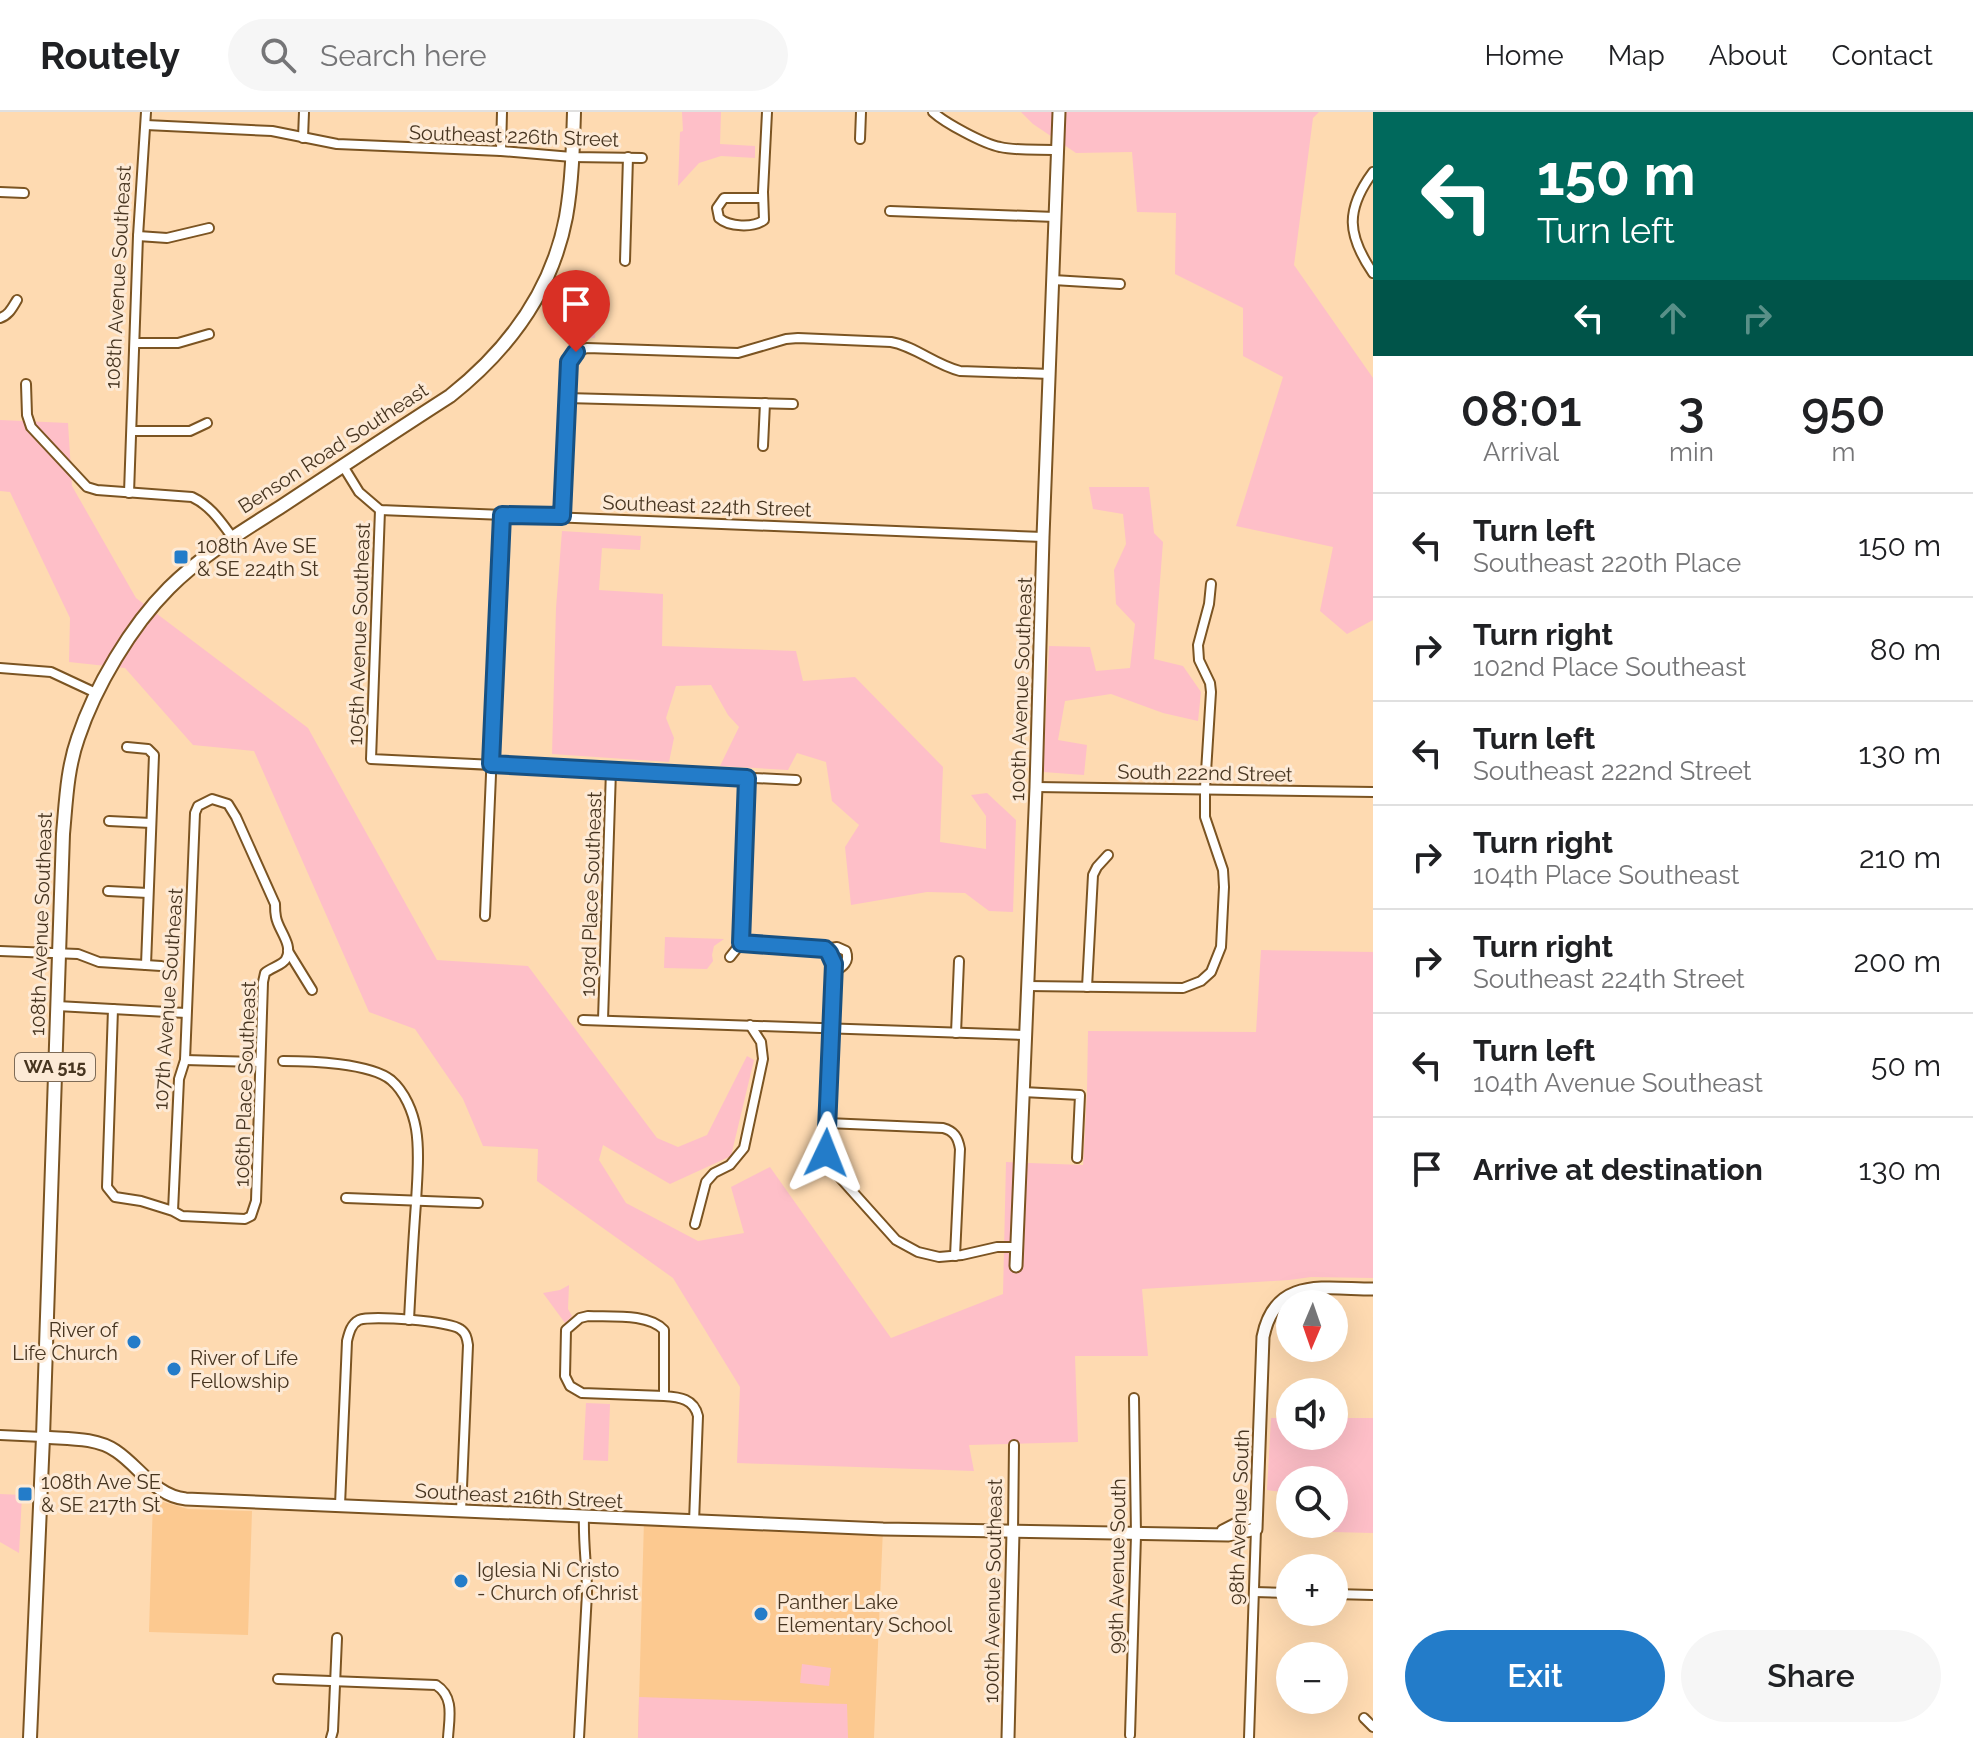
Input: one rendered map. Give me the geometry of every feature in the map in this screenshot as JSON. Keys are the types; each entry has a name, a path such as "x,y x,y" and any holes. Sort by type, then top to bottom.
{"main road":[{"name":"Benson Road Southeast","path":"96,693 135,629 157,601 194,566 450,396 478,374 501,349 525,318 559,246 566,220 574,112"},
{"name":"108th Avenue Southeast","path":"30,1738 63,834 69,774 78,738 96,693"}],"street":[{"name":"108th Avenue Southeast","path":"129,493 138,236 146,112"},
{"path":"303,138 304,112"},
{"path":"501,151 502,112"},
{"path":"763,198 724,198 717,208 719,218 726,224 760,224 765,217 767,112"},
{"path":"860,139 861,112"},
{"path":"933,112 992,145 1057,150"},
{"name":"100th Avenue Southeast","path":"1016,1266 1059,112"},
{"name":"Southeast 226th Street","path":"146,125 272,131 337,144 642,158"},
{"path":"625,261 628,157"},
{"path":"1373,172 1362,187 1353,213 1359,253 1373,273"},
{"path":"0,192 24,193"},
{"path":"890,211 1055,217"},
{"path":"138,236 167,238 209,228"},
{"path":"1053,280 1120,284"},
{"path":"0,318 11,310 17,300"},
{"path":"135,343 178,343 209,334"},
{"path":"562,516 569,362 576,352 587,348 738,353 798,338 891,342 960,371 1050,374"},
{"path":"26,384 27,415 31,427 87,487 179,496 199,501 215,513 233,538"},
{"path":"566,398 793,404"},
{"path":"763,446 765,403"},
{"path":"132,431 190,431 207,423"},
{"path":"343,466 359,492 380,510"},
{"name":"Southeast 224th Street","path":"380,510 1043,537"},
{"name":"105th Avenue Southeast","path":"380,510 371,759 491,764"},
{"path":"485,916 502,515"},
{"path":"1028,986 1183,988 1201,981 1211,972 1221,947 1224,887 1223,870 1206,823 1211,692 1199,660 1198,645 1211,584"},
{"path":"0,668 51,672 96,693"},
{"path":"127,747 148,749 154,755 146,965"},
{"path":"491,764 796,780"},
{"name":"103rd Place Southeast","path":"603,1020 611,770"},
{"path":"730,957 741,943 747,778"},
{"name":"South 222nd Street","path":"1036,787 1373,792"},
{"name":"107th Avenue Southeast","path":"173,1211 179,1079 185,1060 195,813 198,806 212,799 228,804 275,904 276,919 288,944 288,951"},
{"path":"109,821 151,823"},
{"path":"1087,987 1093,875 1108,855"},
{"path":"108,891 148,893"},
{"path":"741,943 828,953 837,947 846,951 847,959 845,965 834,972"},
{"path":"0,951 78,954 99,962 161,966"},
{"path":"288,951 312,990"},
{"name":"106th Place Southeast","path":"173,1211 182,1216 245,1219 251,1216 256,1201 259,1062 265,973 283,963 288,951"},
{"path":"828,953 834,972 826,1153 830,1165 902,1245 939,1257 997,1247 1017,1247"},
{"path":"956,1033 959,961"},
{"path":"57,1006 186,1013"},
{"path":"113,1009 107,1187 115,1197 173,1211"},
{"path":"583,1020 1025,1035"},
{"path":"695,1224 706,1182 714,1173 730,1165 744,1148 763,1059 761,1042 750,1025"},
{"path":"185,1060 259,1062"},
{"path":"283,1061 350,1066 378,1072 391,1081 409,1104 417,1140 409,1320"},
{"path":"1023,1092 1080,1095 1077,1158"},
{"path":"827,1123 950,1130 959,1141 960,1149 955,1256"},
{"path":"346,1198 478,1203"},
{"name":"98th Avenue South","path":"1249,1738 1265,1325 1279,1301 1301,1290 1373,1289"},
{"path":"664,1396 664,1335 656,1323 642,1319 583,1316 566,1330 565,1376 572,1388 582,1393 685,1398 696,1408 694,1522"},
{"path":"340,1505 347,1341 353,1325 359,1321 409,1320 445,1322 467,1336 461,1511"},
{"name":"99th Avenue South","path":"1130,1735 1136,1535 1134,1398"},
{"path":"0,1435 43,1437"},
{"name":"Southeast 216th Street","path":"43,1437 103,1444 115,1450 159,1489 176,1498 694,1522 1191,1536"},
{"name":"100th Avenue Southeast","path":"1008,1738 1014,1445"},
{"path":"1191,1536 1225,1530 1256,1514"},
{"path":"579,1738 587,1593 584,1517"},
{"path":"1191,1536 1228,1535 1256,1529"},
{"path":"1254,1592 1276,1593"},
{"path":"1348,1594 1373,1595"},
{"path":"331,1738 337,1638"},
{"path":"278,1679 436,1685 448,1698 448,1738"},
{"path":"1364,1718 1373,1727"}],"shaded area":[{"path":"682,112 721,112 720,144 755,146 755,158 721,156 699,163 678,186"},
{"path":"1021,112 1319,112 1313,118 1294,265 1373,378 1373,620 1347,634 1320,611 1333,547 1236,526 1283,377 1243,356 1243,308 1175,274 1176,213 1137,212 1132,152 1076,153 1033,124"},
{"path":"567,303 596,304 595,338 579,337 565,342"},
{"path":"0,420 68,423 72,486 136,598 308,728 437,960 528,966 657,1138 678,1147 707,1135 747,1056 754,1060 731,1156 670,1184 603,1145 599,1160 626,1203 698,1241 744,1233 731,1187 770,1167 891,1338 1003,1294 1006,1162 1083,1165 1088,1031 1256,1032 1261,950 1373,952 1373,1278 1311,1277 1142,1289 1148,1356 1075,1356 1078,1442 969,1445 974,1471 737,1463 740,1387 673,1278 537,1181 538,1149 483,1146 463,1099 415,1029 369,1012 254,751 193,745 125,668 69,662 70,618 10,492 0,491"},
{"path":"1089,487 1149,487 1154,533 1163,542 1154,659 1183,666 1201,692 1198,721 1163,713 1111,694 1065,701 1058,740 1087,745 1084,775 1043,772 1049,646 1090,647 1096,671 1130,668 1135,624 1116,604 1114,570 1126,544 1123,514 1093,509"},
{"path":"562,531 641,536 640,550 602,548 599,590 663,594 662,646 796,651 803,681 855,677 943,767 940,842 986,849 986,816 971,795 987,793 1016,820 1013,912 989,911 965,893 927,892 851,905 845,847 859,825 832,801 826,762 797,753 788,770 720,766 739,727 728,715 711,685 676,686 666,718 674,738 669,762 552,754 556,608"},
{"path":"665,937 724,939 714,946 713,961 707,969 664,968"},
{"path":"569,1285 568,1309 572,1316 565,1323 543,1293"},
{"path":"586,1403 610,1404 608,1461 583,1460"},
{"path":"1271,1418 1276,1418 1276,1450 1348,1450 1348,1418 1373,1418 1373,1533 1348,1532 1348,1466 1276,1466 1276,1491 1267,1490"},
{"path":"0,1494 22,1495 19,1553 0,1542"},
{"path":"153,1499 188,1509 252,1511 248,1635 149,1632"},
{"name":"Panther Lake Elementary School","path":"644,1520 883,1529 874,1738 638,1738"},
{"path":"802,1664 831,1668 829,1686 800,1683"},
{"path":"639,1697 847,1704 848,1738 638,1738"}],"place":[{"name":"108th Ave SE & SE 224th St","path":"181,557"},
{"name":"River of Life Church","path":"134,1342"},
{"name":"River of Life Fellowship","path":"174,1369"},
{"name":"108th Ave SE & SE 217th St","path":"25,1494"},
{"name":"Iglesia Ni Cristo - Church of Christ","path":"461,1581"},
{"name":"Panther Lake Elementary School","path":"761,1614"}],"route":[{"path":"576,352 569,362 562,516 502,515 491,764 747,778 741,943 825,949 834,964 826,1153"}]}
